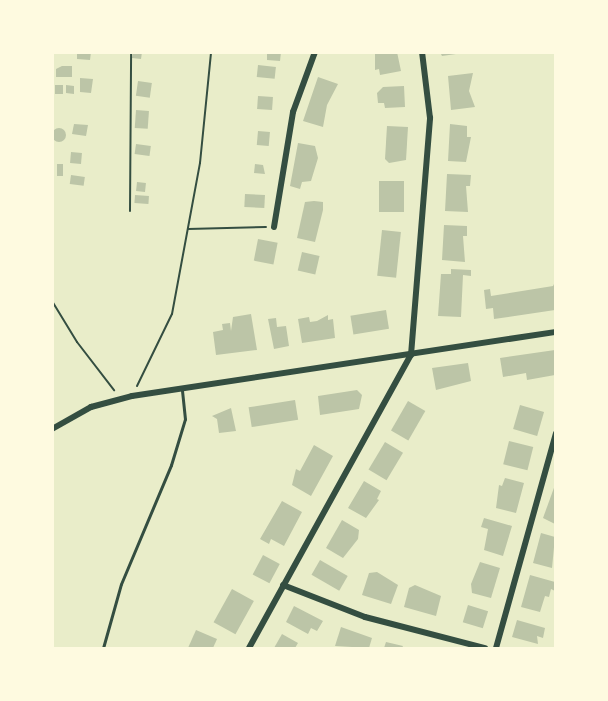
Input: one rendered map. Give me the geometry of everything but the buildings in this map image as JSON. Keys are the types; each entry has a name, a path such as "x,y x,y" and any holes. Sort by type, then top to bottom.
{"street":[{"path":"274,227 293,112 315,52"},
{"path":"249,648 411,355 430,118 422,52"},
{"path":"52,429 91,407 132,396 555,332"},
{"path":"496,648 555,433"},
{"path":"283,585 365,617 485,648"}],"lane":[{"path":"103,648 121,584 171,465 185,419 182,389"}],"path":[{"path":"130,211 131,52"},
{"path":"132,396 172,314 200,163 211,52"},
{"path":"188,229 274,227"},
{"path":"52,301 77,342 122,399"}]}
